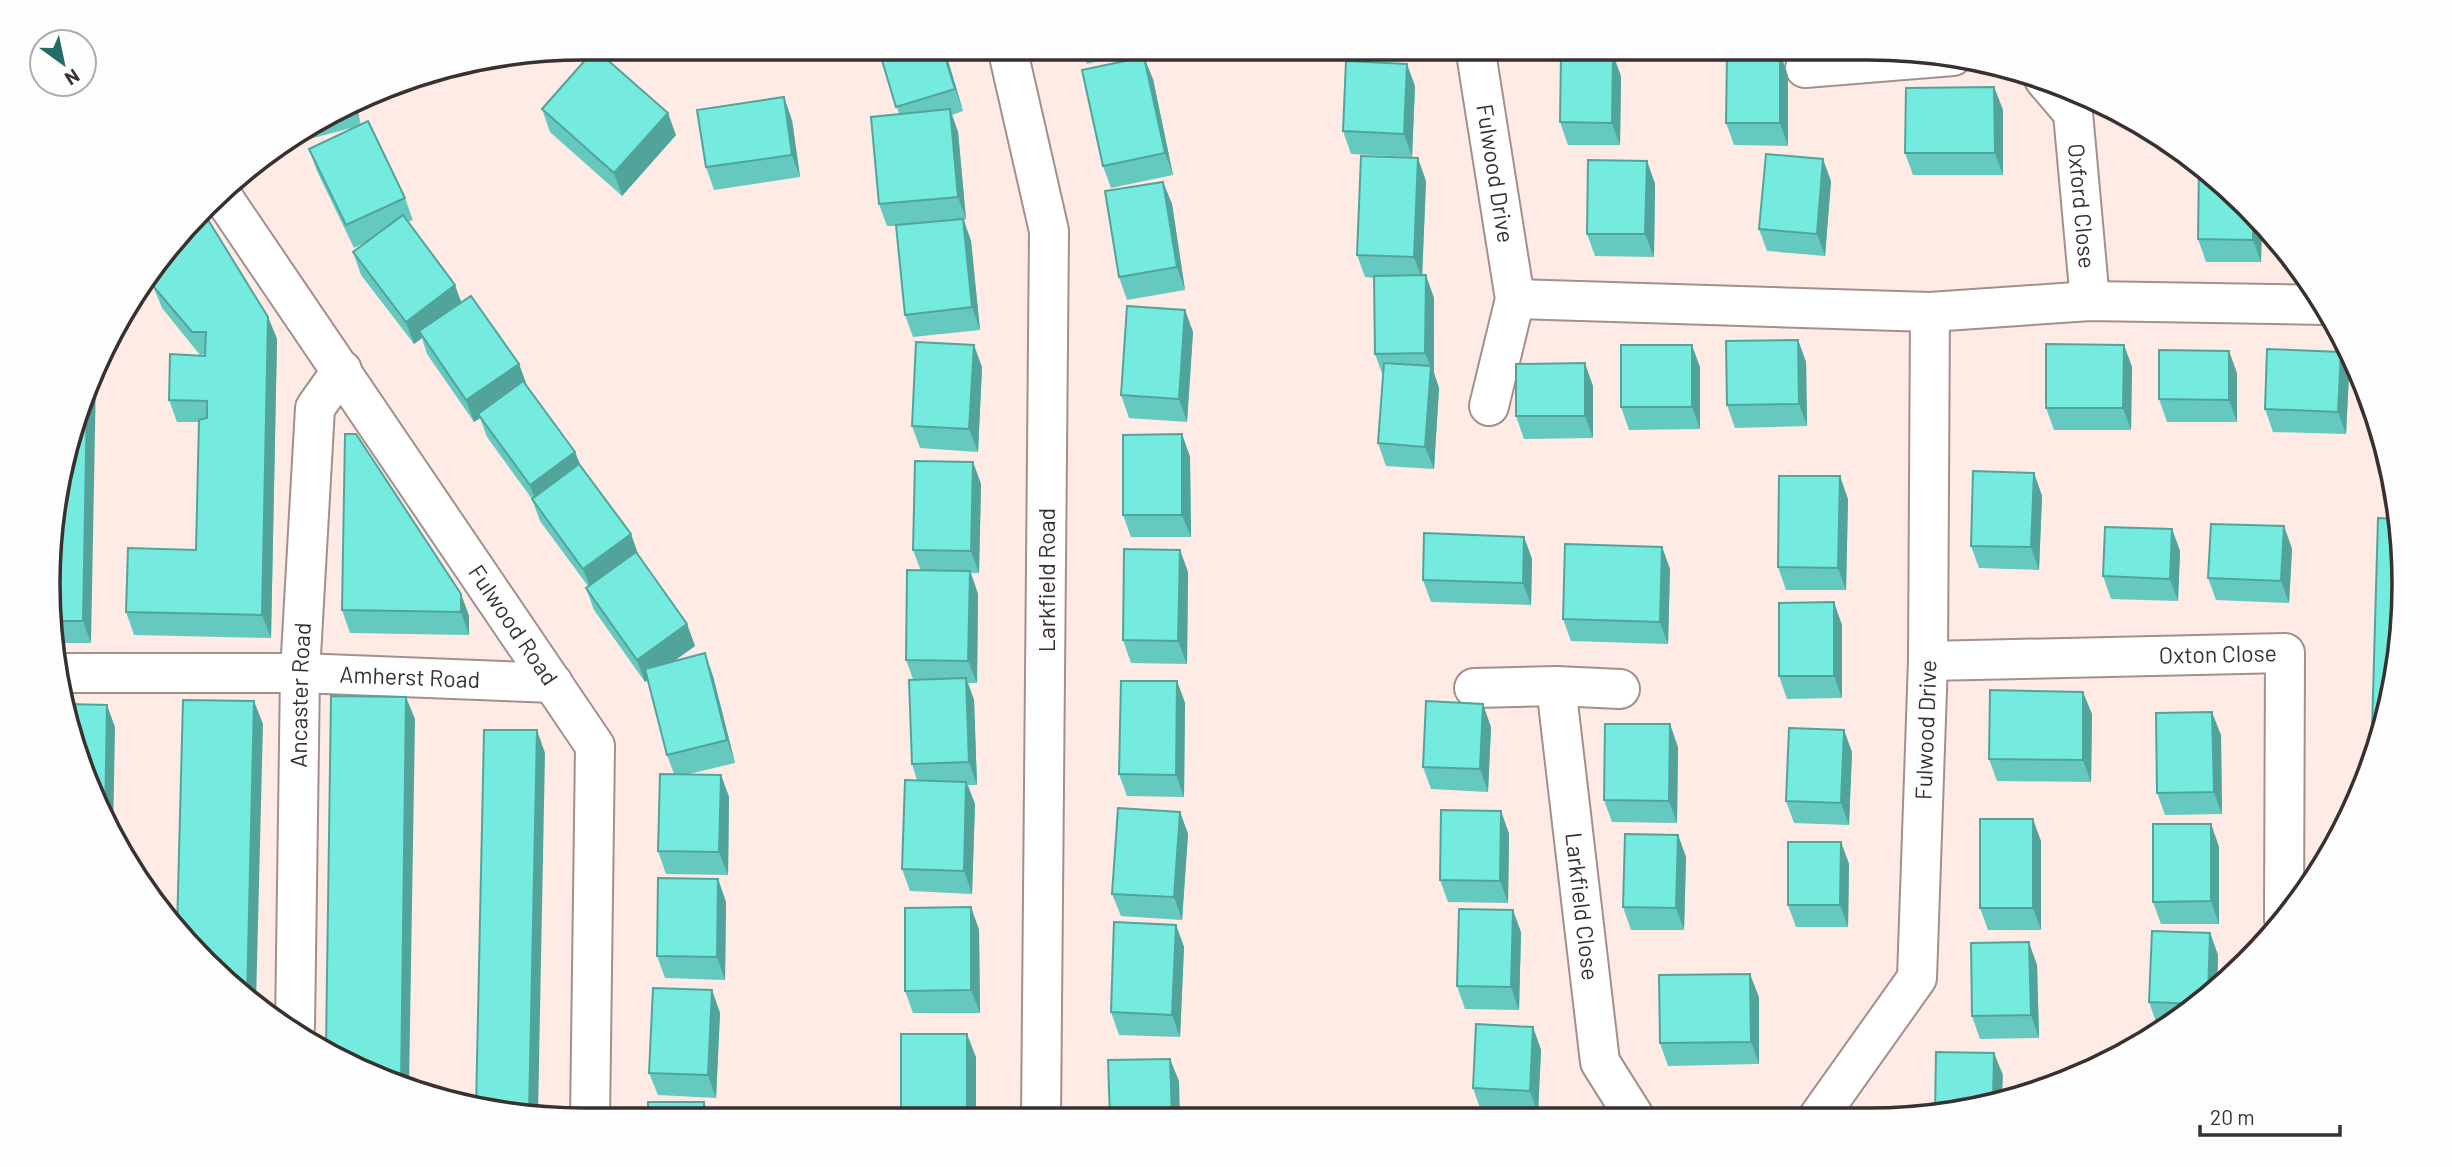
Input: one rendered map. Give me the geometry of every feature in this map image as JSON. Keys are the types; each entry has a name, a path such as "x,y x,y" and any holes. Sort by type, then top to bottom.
{"street":[{"name":"Larkfield Road","path":"1010,60 1049,231 1041,1108"},
{"name":"Fulwood Drive","path":"1477,60 1515,299 1489,406"},
{"path":"1805,68 1894,61"},
{"name":"Oxford Close","path":"2057,95 2073,113 2090,301"},
{"name":"Fulwood Road","path":"226,201 595,746 590,1108"},
{"path":"1515,299 1930,312 2090,301 2312,305"},
{"name":"Fulwood Drive","path":"1824,1108 1917,978 1928,661 1930,312"},
{"name":"Ancaster Road","path":"295,1021 300,673 315,408 342,370"},
{"name":"Oxton Close","path":"1928,661 2284,653 2284,902"},
{"name":"Amherst Road","path":"68,673 300,673 553,683"},
{"path":"1474,688 1556,686 1620,689"},
{"name":"Larkfield Close","path":"1556,686 1601,1062 1629,1108"}],"building":[{"path":"585,60 608,60 668,113 614,173 542,109"},
{"path":"882,60 946,60 955,89 896,107"},
{"path":"1130,60 1145,60 1165,153 1103,166 1082,70"},
{"path":"1561,60 1613,60 1612,123 1560,122"},
{"path":"1727,60 1780,60 1780,123 1726,123"},
{"path":"1346,61 1407,64 1404,134 1343,131"},
{"path":"1994,87 1995,153 1905,153 1906,88"},
{"path":"784,97 792,155 706,167 697,110"},
{"path":"950,109 958,197 879,204 871,117"},
{"path":"368,121 405,198 346,225 309,149"},
{"path":"1766,154 1823,159 1817,234 1759,229"},
{"path":"1361,156 1418,158 1414,257 1357,255"},
{"path":"1588,160 1647,161 1645,234 1587,234"},
{"path":"2199,178 2253,228 2253,240 2198,239"},
{"path":"1163,182 1177,267 1119,277 1105,191"},
{"path":"403,215 455,285 406,322 353,252"},
{"path":"208,219 268,317 262,615 126,612 128,548 196,550 199,420 207,418 207,401 169,400 170,354 205,356 206,332 192,332 153,286"},
{"path":"963,219 972,307 905,315 896,225"},
{"path":"1426,275 1425,353 1375,354 1374,276"},
{"path":"471,296 519,364 466,400 419,331"},
{"path":"1127,306 1185,310 1179,399 1121,395"},
{"path":"1798,340 1799,404 1727,405 1726,341"},
{"path":"916,342 974,345 969,429 912,426"},
{"path":"2046,344 2124,345 2123,408 2046,408"},
{"path":"1621,345 1692,345 1692,407 1621,407"},
{"path":"2267,349 2338,352 2341,358 2338,412 2265,409"},
{"path":"2159,350 2229,351 2229,400 2159,399"},
{"path":"1384,363 1431,366 1425,447 1378,443"},
{"path":"1585,363 1585,416 1516,416 1516,364"},
{"path":"523,381 575,452 530,485 478,414"},
{"path":"87,416 83,621 61,621 60,584 64,515 77,448"},
{"path":"345,434 356,434 461,594 461,612 342,610"},
{"path":"1182,434 1182,515 1123,515 1123,435"},
{"path":"915,461 973,462 971,551 913,550"},
{"path":"579,464 631,534 583,569 532,499"},
{"path":"1973,471 2034,473 2031,547 1971,546"},
{"path":"1779,476 1840,476 1838,568 1778,567"},
{"path":"2378,518 2388,519 2393,584 2391,618 2388,652 2372,729"},
{"path":"2211,524 2284,526 2281,581 2208,578"},
{"path":"2105,527 2172,529 2170,579 2103,576"},
{"path":"1424,533 1524,537 1523,583 1423,580"},
{"path":"1565,544 1662,547 1660,622 1563,619"},
{"path":"1124,549 1180,550 1178,641 1123,640"},
{"path":"636,552 687,624 637,660 586,588"},
{"path":"907,570 970,571 968,661 906,660"},
{"path":"1834,602 1834,676 1779,676 1779,603"},
{"path":"705,653 727,740 667,755 645,669"},
{"path":"966,678 969,762 912,764 909,680"},
{"path":"1121,681 1177,681 1176,775 1119,774"},
{"path":"1990,690 2083,692 2083,760 1989,759"},
{"path":"331,696 406,697 401,1075 326,1040"},
{"path":"183,700 254,701 247,985 213,954 177,914"},
{"path":"1426,701 1483,704 1480,769 1423,767"},
{"path":"74,704 107,705 105,797 87,752"},
{"path":"2212,712 2214,792 2157,793 2156,713"},
{"path":"1605,724 1670,724 1669,801 1604,800"},
{"path":"1789,728 1844,730 1841,803 1786,801"},
{"path":"484,730 537,730 529,1104 476,1096"},
{"path":"660,774 721,775 719,852 658,851"},
{"path":"905,780 966,782 964,871 902,869"},
{"path":"1118,808 1180,812 1174,897 1112,894"},
{"path":"1441,810 1501,811 1500,881 1440,880"},
{"path":"1980,819 2033,819 2033,908 1980,908"},
{"path":"2153,824 2211,824 2211,901 2153,902"},
{"path":"1625,834 1678,835 1676,908 1623,907"},
{"path":"1788,842 1841,842 1840,905 1788,905"},
{"path":"658,878 718,879 717,957 657,956"},
{"path":"971,907 971,990 905,991 905,908"},
{"path":"1459,909 1513,910 1511,987 1457,986"},
{"path":"1114,922 1176,925 1172,1015 1111,1012"},
{"path":"2152,931 2210,933 2208,982 2181,1003 2149,1002"},
{"path":"2029,942 2031,1015 1972,1016 1971,943"},
{"path":"1750,974 1751,1042 1660,1043 1659,975"},
{"path":"653,988 712,990 708,1075 649,1073"},
{"path":"1476,1024 1533,1027 1530,1091 1473,1088"},
{"path":"901,1034 967,1034 967,1108 901,1108"},
{"path":"1936,1052 1994,1053 1993,1092 1935,1103"},
{"path":"1170,1059 1172,1108 1110,1108 1108,1060"},
{"path":"648,1102 704,1102 704,1108 648,1108"}]}
